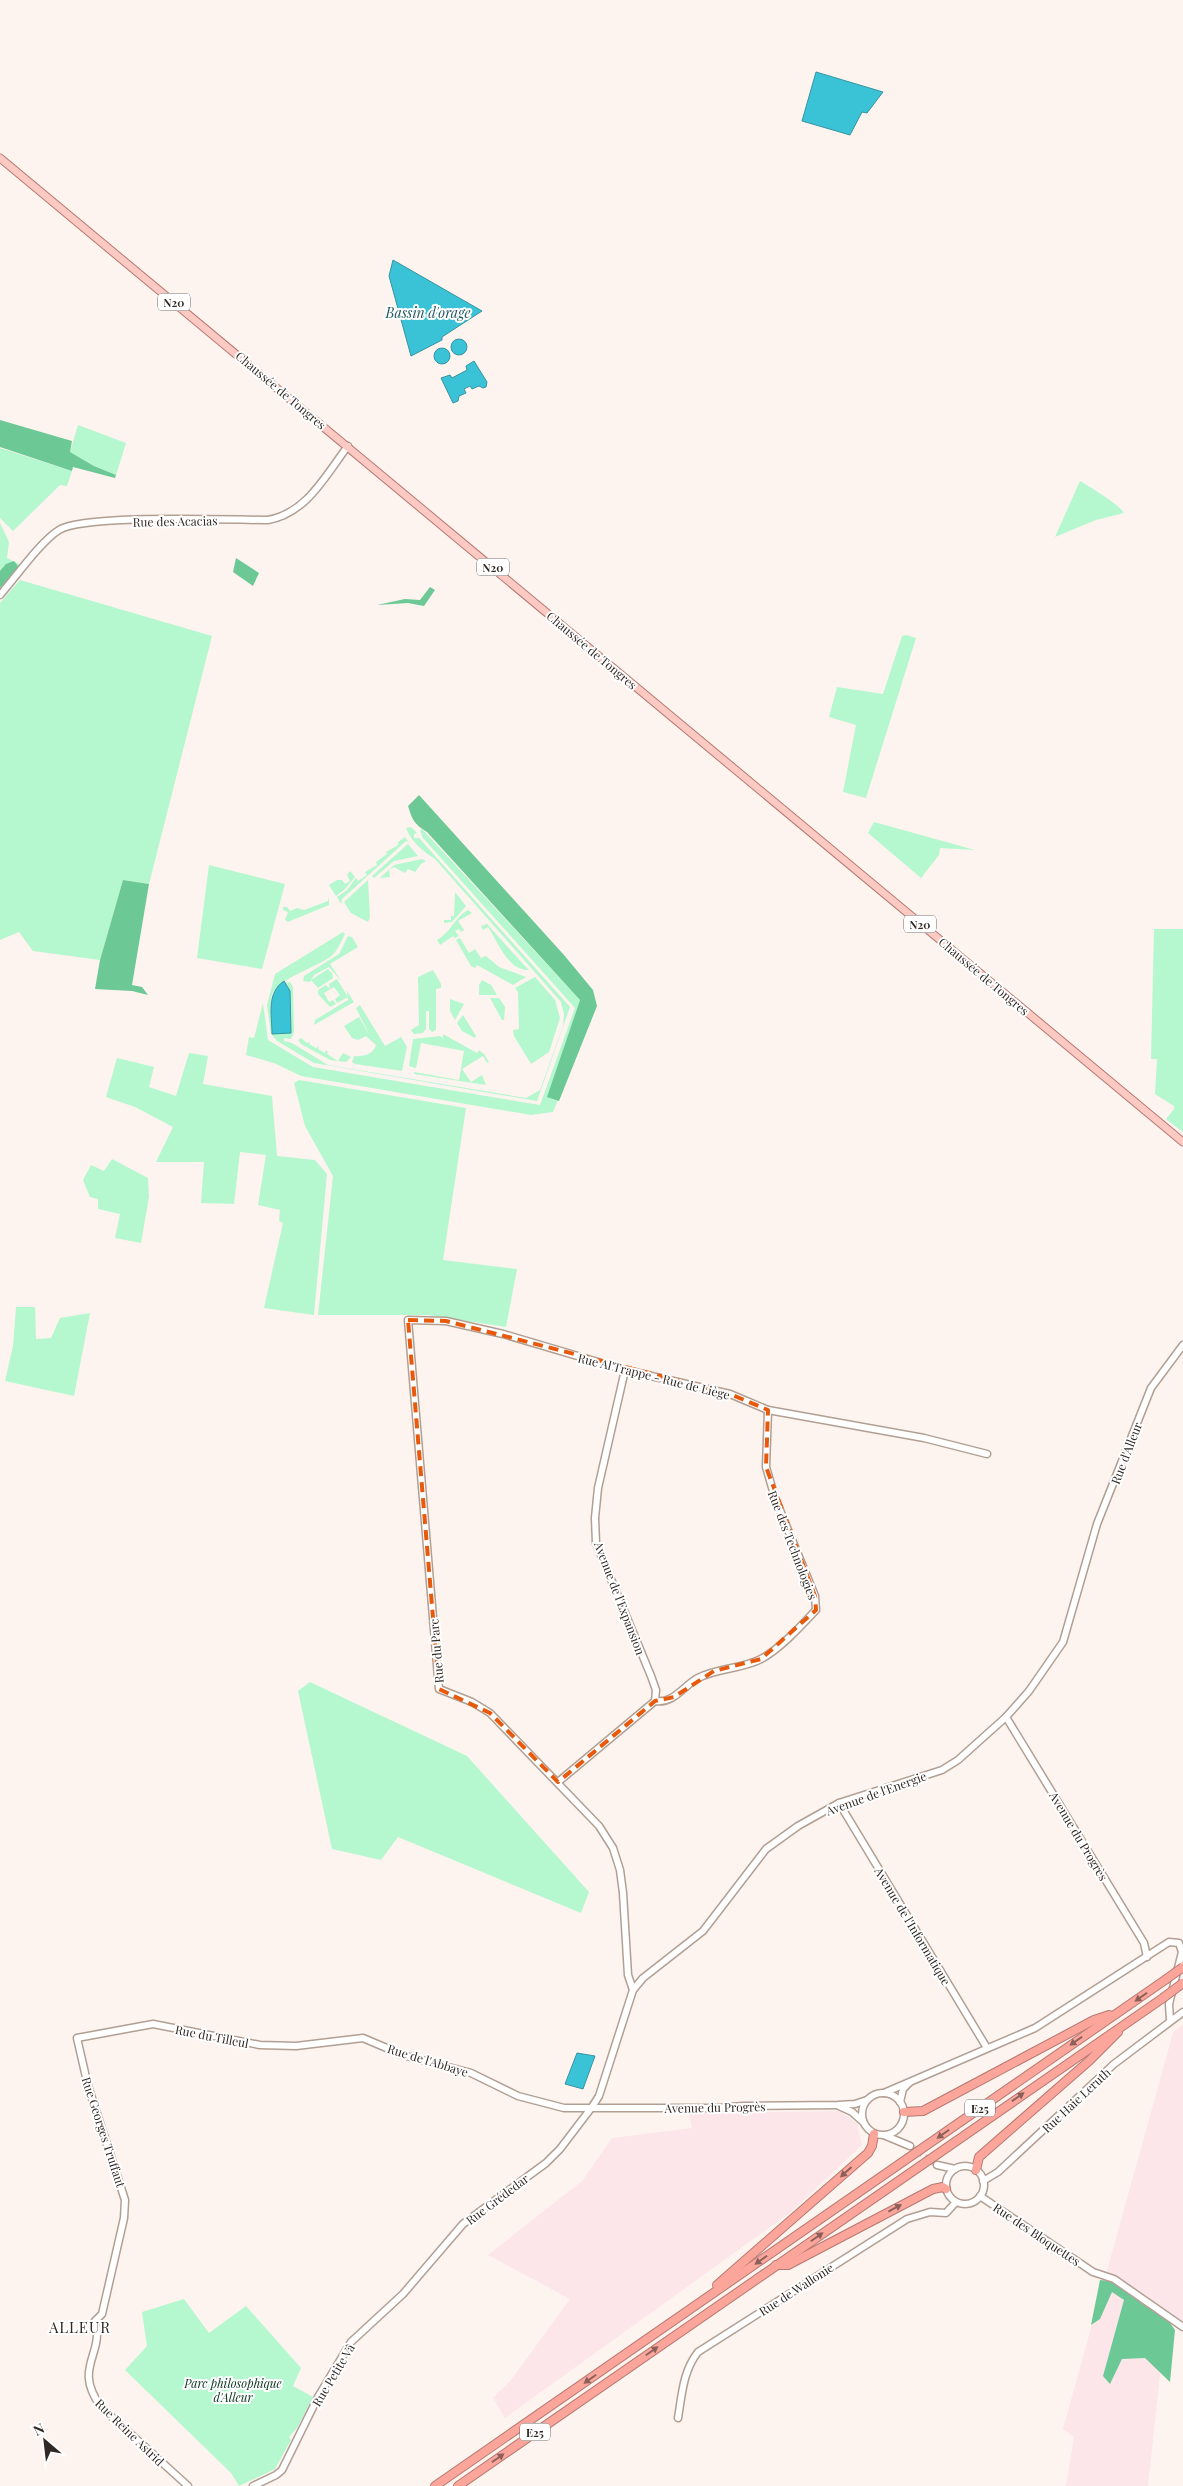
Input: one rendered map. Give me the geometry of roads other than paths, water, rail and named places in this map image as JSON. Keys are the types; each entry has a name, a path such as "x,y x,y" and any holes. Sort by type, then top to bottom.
{"highway":[{"name":"E25","path":"435,2486 1183,1967"},
{"name":"E25","path":"458,2486 1183,1983"},
{"path":"904,2112 923,2111 1094,2020 1116,2014"},
{"path":"976,2170 979,2156 1107,2044 1123,2025"},
{"path":"630,2351 638,2341 723,2280 868,2153 872,2146 874,2134"},
{"path":"776,2265 788,2264 933,2189 943,2187 946,2189"}],"main road":[{"name":"Chaussée de Tongres","path":"0,158 1183,1142"}],"street":[{"name":"Rue des Acacias","path":"0,595 48,538 68,525 97,522 268,520 282,518 302,505 348,446"},
{"name":"Rue Al'Trappe - Rue de Liège","path":"408,1320 446,1321 503,1334 625,1370 730,1394 768,1410 924,1438 987,1454"},
{"name":"Rue du Parc","path":"408,1320 439,1689 472,1702 490,1713 599,1826 613,1848 620,1870 624,1893 628,1975 633,1990"},
{"name":"Rue d'Alleur","path":"1084,1568 1097,1524 1151,1388 1183,1345"},
{"name":"Avenue de l'Expansion","path":"625,1370 598,1488 595,1518 596,1543 656,1690 655,1701"},
{"name":"Rue des Technologies","path":"655,1701 663,1702 674,1697 696,1679 714,1671 761,1659 797,1630 816,1610 815,1596 775,1498 766,1467 768,1410"},
{"name":"Avenue de l'Energie","path":"592,2107 598,2096 633,1990 643,1978 703,1931 766,1848 798,1826 839,1804 942,1770 958,1760 1006,1717 1029,1691 1063,1642 1084,1568"},
{"path":"558,1782 655,1701"},
{"name":"Avenue du Progrès","path":"1006,1717 1144,1943 1147,1957"},
{"name":"Avenue de l'Informatique","path":"839,1804 987,2048"},
{"path":"862,2121 863,2106 872,2096 884,2093 1035,2028 1169,1942 1179,1943 1182,1952 1169,2004 1170,2020"},
{"name":"Rue Haie Leruth","path":"983,2181 998,2172 1114,2064 1183,2012"},
{"name":"Rue du Tilleul","path":"77,2038 153,2024 260,2045 296,2046 348,2040"},
{"name":"Rue Georges Truffaut","path":"77,2038 88,2086 125,2200 124,2218 102,2314"},
{"name":"Rue de l'Abbaye","path":"348,2040 363,2038 404,2055 471,2072 510,2093 539,2102 564,2108 592,2107"},
{"path":"900,2102 903,2089 911,2080"},
{"path":"884,2093 896,2097 904,2112 899,2128 886,2136"},
{"name":"Avenue du Progrès","path":"592,2107 715,2108 838,2105 855,2104 867,2100"},
{"path":"838,2105 852,2112 874,2134 886,2136 910,2146 899,2128"},
{"name":"Rue Grédedar","path":"403,2294 463,2224 546,2163 560,2149 592,2107"},
{"path":"937,2165 954,2169 965,2166 976,2170 983,2181 980,2196 972,2202 956,2202 946,2189 946,2179 937,2165"},
{"path":"946,2179 954,2169"},
{"name":"Rue des Bloquettes","path":"980,2196 1092,2272 1114,2279 1183,2326"},
{"name":"Rue de Wallonie","path":"678,2418 686,2374 690,2363 698,2352 907,2219 930,2212 946,2213 956,2202"},
{"name":"Rue Petite Vâ","path":"253,2486 282,2470 318,2397 344,2353 357,2336 403,2294"},
{"name":"Rue Reine Astrid","path":"102,2314 95,2321 98,2332 90,2364 88,2382 93,2396 107,2412 188,2486"}],"water":[{"path":"816,72 883,92 867,113 862,112 850,135 802,121"},
{"name":"Bassin d'orage","path":"393,260 482,311 442,337 442,340 411,356 389,276"},
{"path":"456,339 462,339 467,344 465,353 456,355 451,350 451,344"},
{"path":"439,348 445,348 450,353 448,362 439,364 434,359 434,353"},
{"path":"474,361 487,382 486,387 479,386 472,389 470,386 464,389 466,393 459,396 458,401 453,403 441,378 450,375 452,378 467,370 466,366"},
{"path":"284,981 290,991 291,1033 272,1034 272,998 278,986"},
{"path":"577,2053 595,2056 583,2089 565,2084"}],"tunnel":[{"path":"910,2146 937,2165"}],"district":[{"name":"ALLEUR","path":"80,2327"}],"park label":[{"name":"Parc philosophique d'Alleur","path":"233,2390"}]}
